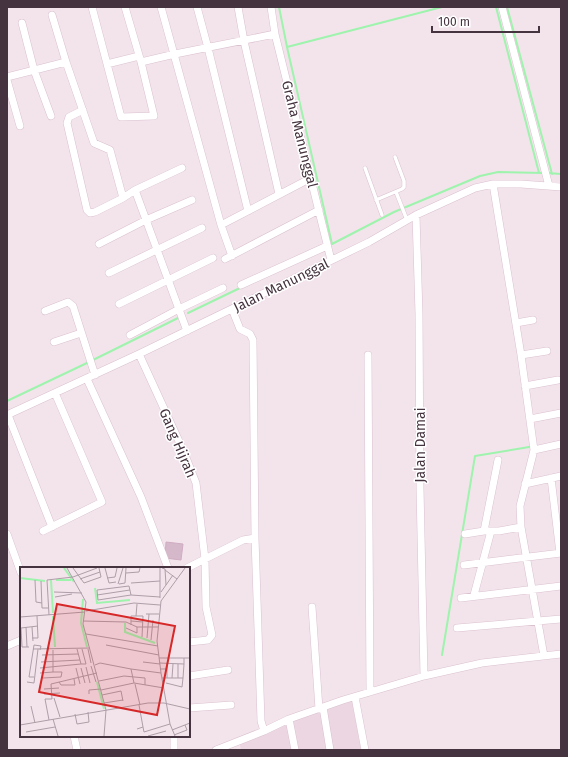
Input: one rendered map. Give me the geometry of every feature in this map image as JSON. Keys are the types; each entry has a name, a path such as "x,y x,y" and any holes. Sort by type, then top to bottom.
{"street":[{"path":"92,7 121,117 154,116 126,7"},
{"path":"161,7 222,226 232,256"},
{"path":"197,7 248,211"},
{"path":"238,7 244,41 279,194"},
{"name":"Graha Manunggal","path":"271,7 275,34 331,260"},
{"path":"502,7 549,185"},
{"path":"52,15 66,62 94,142 110,150 123,198"},
{"path":"22,23 34,70 51,116"},
{"path":"107,64 175,54 275,34"},
{"path":"20,126 7,79 66,62"},
{"path":"83,110 69,116 67,123 87,210 90,213 95,212 123,198 135,190 182,168"},
{"path":"222,226 311,178"},
{"path":"493,184 521,355 534,450 520,506 521,527 544,656"},
{"name":"Jalan Manunggal","path":"8,415 232,309 369,242 406,219 475,188 493,184 549,185 560,189"},
{"path":"135,190 186,331"},
{"path":"99,244 146,220 192,200"},
{"path":"225,259 319,210"},
{"name":"Jalan Damai","path":"416,215 419,314 420,488 424,676"},
{"path":"109,273 202,228"},
{"path":"241,285 327,246"},
{"path":"119,304 213,258"},
{"path":"130,335 223,288"},
{"path":"45,311 68,302 72,306 95,375"},
{"path":"232,309 240,329 250,334 253,340 255,538 261,721 264,731"},
{"path":"516,323 533,320"},
{"path":"54,342 81,333"},
{"path":"521,355 547,351"},
{"name":"Gang Hijrah","path":"139,354 196,483 205,559 206,607 212,635 208,640 190,642"},
{"path":"368,354 370,692"},
{"path":"87,378 141,497 168,567"},
{"path":"525,386 558,380"},
{"path":"43,531 102,502 55,393"},
{"path":"530,418 561,413"},
{"path":"8,415 52,527"},
{"path":"534,450 561,444"},
{"path":"474,595 483,563 498,460"},
{"path":"525,484 561,476"},
{"path":"464,565 560,553 551,478"},
{"path":"465,534 499,531 521,527"},
{"path":"7,534 20,570"},
{"path":"189,567 243,540 255,538"},
{"path":"461,598 474,595 561,586"},
{"path":"312,607 321,708 330,750"},
{"path":"457,628 561,619"},
{"path":"7,646 20,640"},
{"path":"216,750 234,747 290,719 355,696 424,676 482,663 561,654"},
{"path":"190,676 228,670"},
{"path":"355,696 365,750"},
{"path":"190,708 231,705"},
{"path":"290,719 295,750"},
{"path":"74,737 76,750"},
{"path":"174,737 174,750"}],"lane":[{"path":"376,200 402,189 404,186 395,157"},
{"path":"365,168 382,215"},
{"path":"396,192 406,219"}],"shaded area":[{"path":"351,696 361,750 241,750 239,741"}],"building":[{"path":"166,542 183,544 181,560 165,558"}],"waterway":[{"path":"279,7 287,47"},
{"path":"442,7 287,47 332,244 394,212 480,176 498,172 544,173"},
{"path":"496,7 539,173"},
{"path":"507,7 552,174"},
{"path":"548,173 561,174"},
{"path":"188,313 242,287"},
{"path":"93,360 178,318"},
{"path":"7,401 89,362"},
{"path":"442,655 475,456 529,447"}]}
